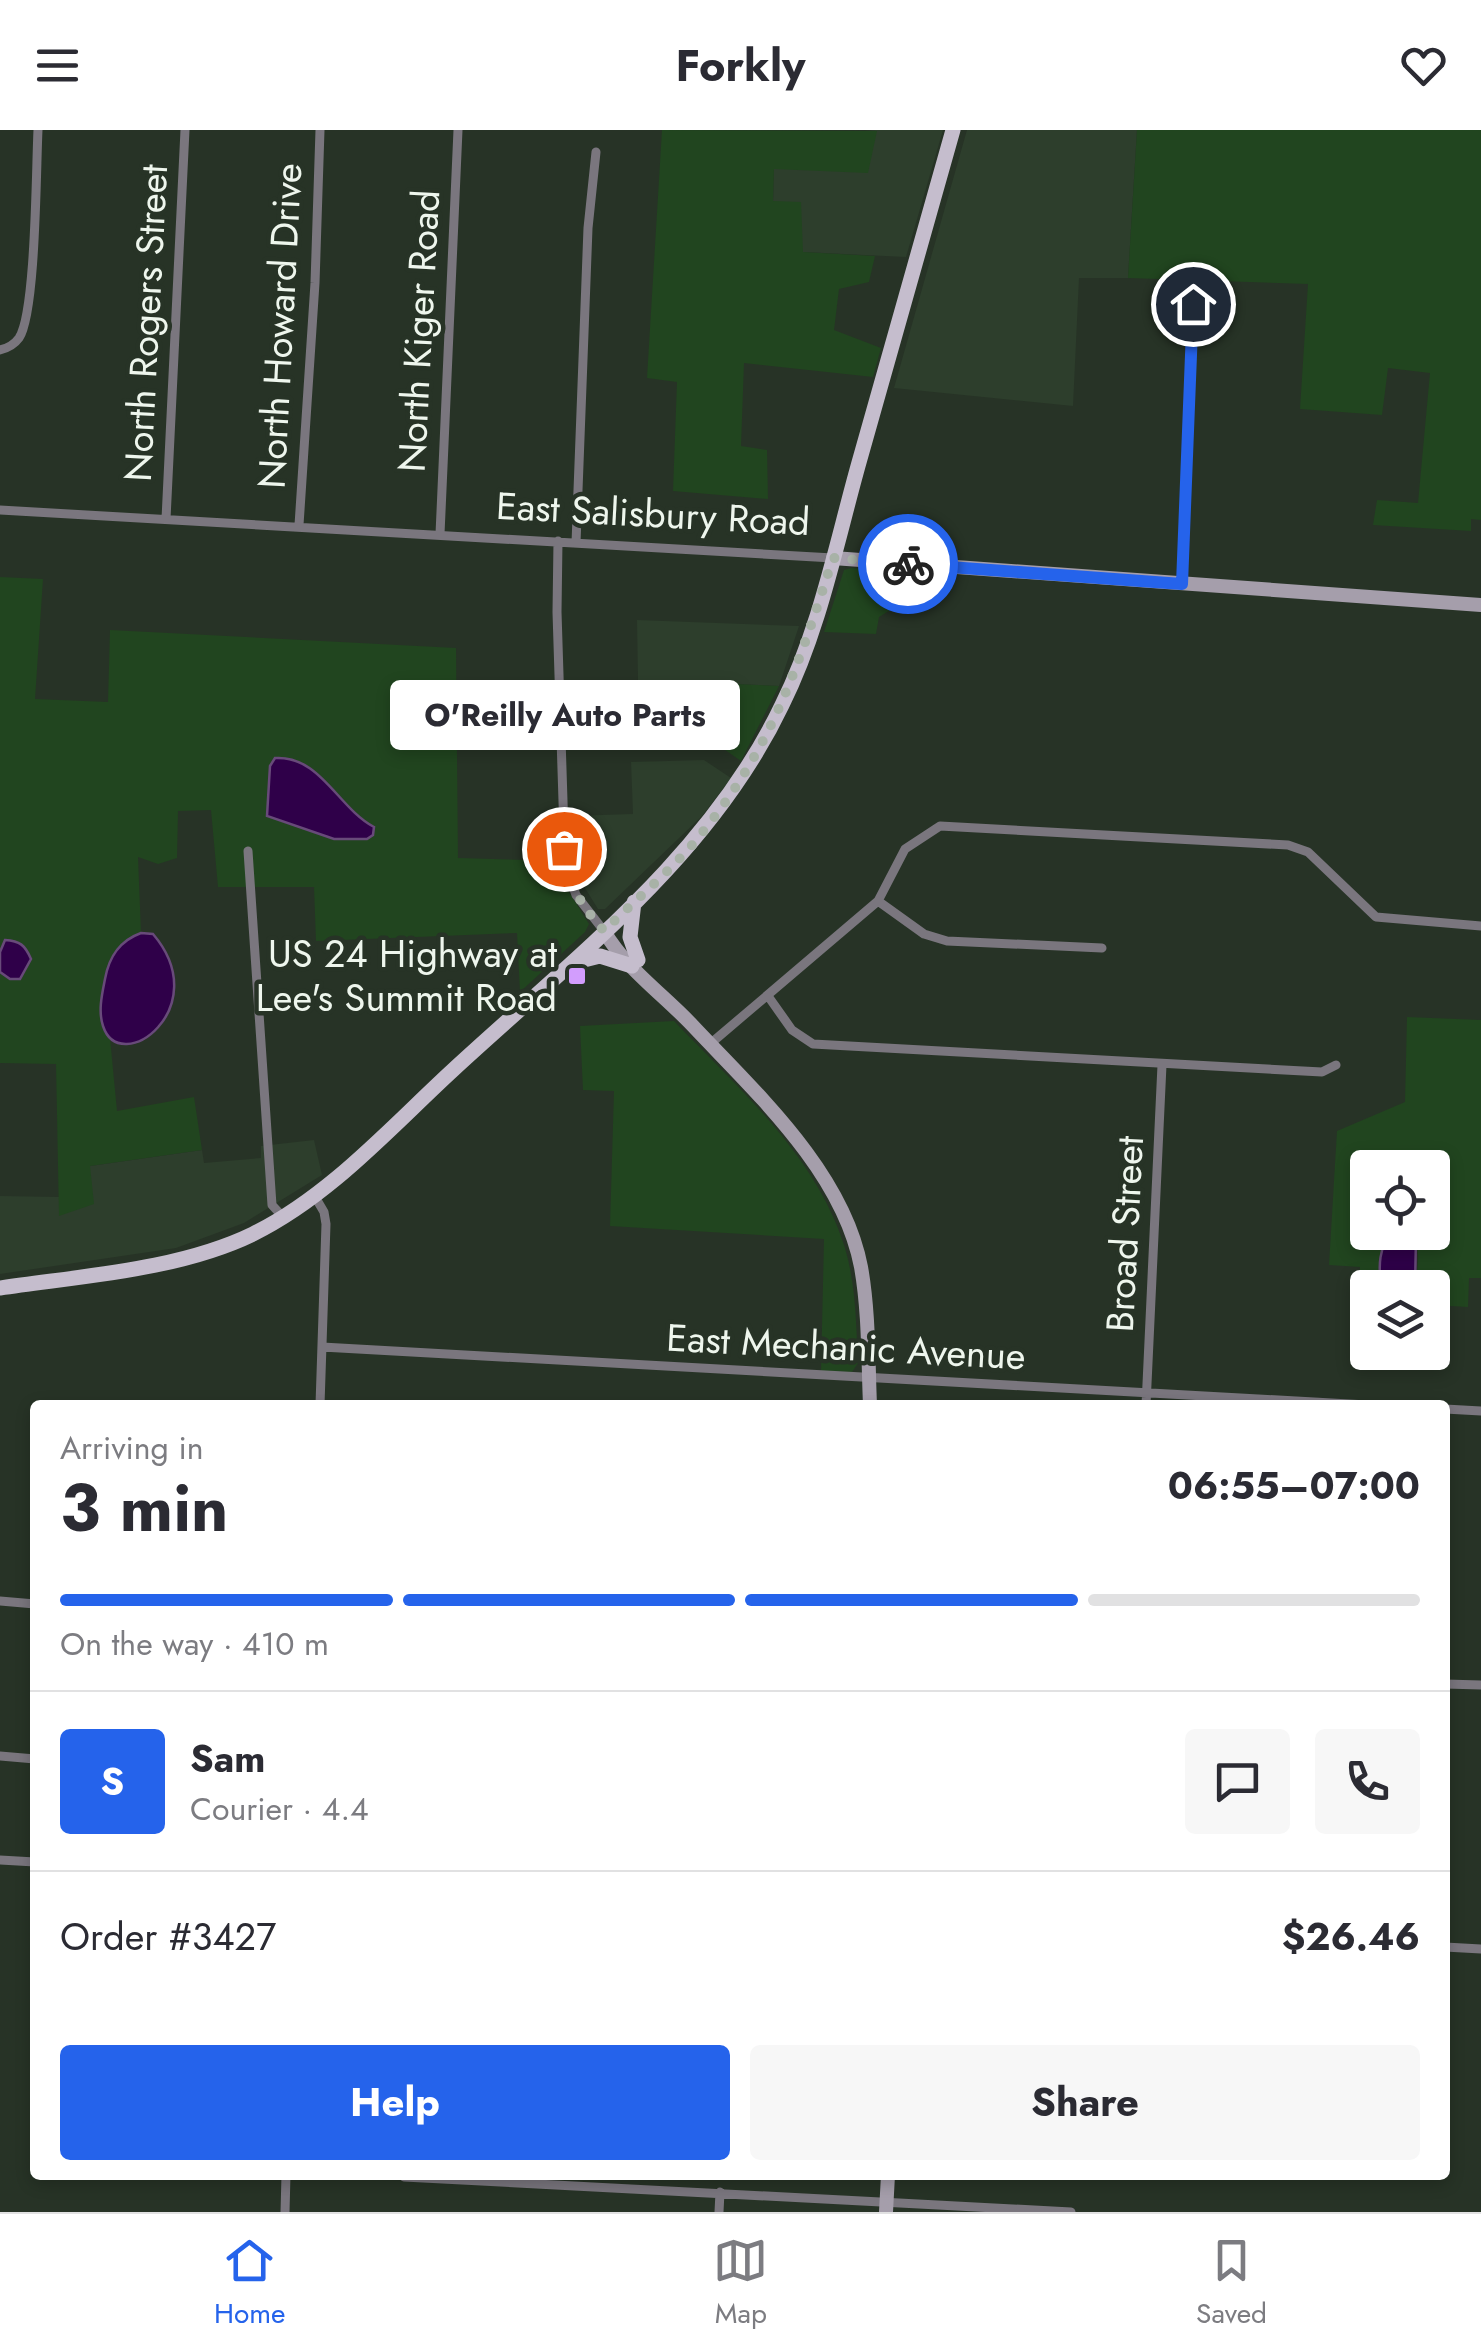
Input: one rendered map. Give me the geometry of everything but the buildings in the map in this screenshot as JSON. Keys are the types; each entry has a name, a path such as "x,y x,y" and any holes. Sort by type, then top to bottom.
{"main road":[{"path":"0,1288 187,1257 249,1236 284,1216 314,1196 568,964 694,841 761,746 797,670 833,558 953,130"},
{"name":"East Salisbury Road","path":"833,558 1481,605"},
{"path":"634,902 630,937 635,963"},
{"path":"604,931 617,938 654,986 814,1160 831,1186 849,1224 860,1265 870,1400"},
{"path":"568,964 600,956 635,963"},
{"path":"886,2206 888,2180"}],"street":[{"path":"0,350 18,339 30,296 38,130"},
{"name":"North Rogers Street","path":"166,520 185,130"},
{"name":"North Howard Drive","path":"299,525 315,283 320,130"},
{"name":"North Kiger Road","path":"440,534 458,130"},
{"path":"576,542 588,228 596,152"},
{"path":"1182,584 1194,286"},
{"name":"East Salisbury Road","path":"0,510 833,558"},
{"path":"558,542 564,856 576,895 604,931"},
{"path":"710,1044 878,901 906,849 940,826 1288,845 1308,852 1376,917 1481,926"},
{"path":"248,851 272,1205 284,1216"},
{"path":"878,901 924,934 948,940 1102,948"},
{"path":"768,996 792,1030 813,1044 1322,1072 1336,1065"},
{"name":"Broad Street","path":"1147,1399 1162,1065"},
{"path":"314,1196 326,1224 320,1400"},
{"name":"East Mechanic Avenue","path":"322,1347 1184,1400"},
{"path":"1450,1409 1481,1411"},
{"path":"0,1602 30,1604"},
{"path":"1450,1684 1481,1686"},
{"path":"0,1756 30,1759"},
{"path":"0,1860 30,1862"},
{"path":"1450,1947 1481,1949"},
{"path":"285,2212 286,2180"},
{"path":"492,2180 720,2192 886,2206 1070,2212"},
{"path":"652,2180 652,2188"},
{"path":"719,2212 720,2192"}],"shaded area":[{"path":"864,130 943,130 906,257 803,252 773,202 774,169 876,131"},
{"path":"967,130 1137,130 1128,278 1079,278 1073,406 894,388"},
{"path":"637,620 799,626 779,686 638,680"},
{"path":"275,758 291,759 317,774 374,827 373,835 367,839 334,839 267,816 270,766"},
{"path":"704,760 731,778 702,816 605,909 598,909 580,880 571,816 633,814 631,762"},
{"path":"141,933 153,934 170,961 174,987 169,1009 158,1027 143,1039 127,1044 113,1040 103,1026 102,997 112,957 127,940"},
{"path":"5,940 21,945 31,959 20,979 10,979 0,972 0,952"},
{"path":"314,1140 322,1175 244,1223 176,1248 0,1274 0,1196 59,1197 59,1215 90,1166 202,1150 204,1163 261,1158 261,1146"},
{"path":"1383,1250 1416,1250 1415,1270 1380,1270"}],"green space":[{"path":"662,130 877,131 868,173 774,169 773,201 801,202 803,252 875,256 869,282 839,289 834,330 881,348 873,377 744,363 741,446 767,450 768,499 673,491 677,382 647,378"},
{"path":"1137,130 1481,130 1481,520 1471,519 1471,531 1373,525 1377,500 1418,503 1430,373 1388,368 1382,415 1300,409 1308,284 1128,278"},
{"path":"844,570 895,571 892,609 879,617 876,634 824,632"},
{"path":"0,577 43,579 35,699 108,702 110,630 456,648 458,858 560,861 567,889 589,924 585,932 520,992 517,933 316,941 314,887 218,887 211,810 178,811 177,858 158,864 138,857 141,933 123,944 112,959 104,1020 110,1038 117,1111 194,1097 202,1150 90,1166 94,1204 59,1216 56,1064 0,1063 0,972 10,979 5,941 0,952"},
{"path":"638,680 779,686 741,761 702,734 639,735"},
{"path":"1407,1017 1481,1020 1481,1278 1469,1278 1468,1307 1450,1306 1450,1270 1417,1270 1418,1250 1450,1250 1450,1150 1350,1150 1350,1250 1383,1250 1380,1270 1329,1265 1337,1131 1405,1102"},
{"path":"674,1021 773,1125 815,1183 832,1215 849,1262 853,1290 858,1363 852,1372 821,1371 824,1239 610,1226 614,1091 583,1090 580,1026"}],"way so far":[{"path":"564,849 568,877 576,895 604,931 694,841 753,760 784,703 833,558 908,564"}],"place":[{"name":"O'Reilly Auto Parts","path":"564,849"},
{"name":"US 24 Highway at Lee's Summit Road","path":"577,976"}],"route":[{"path":"908,564 1182,584 1193,304"}]}
